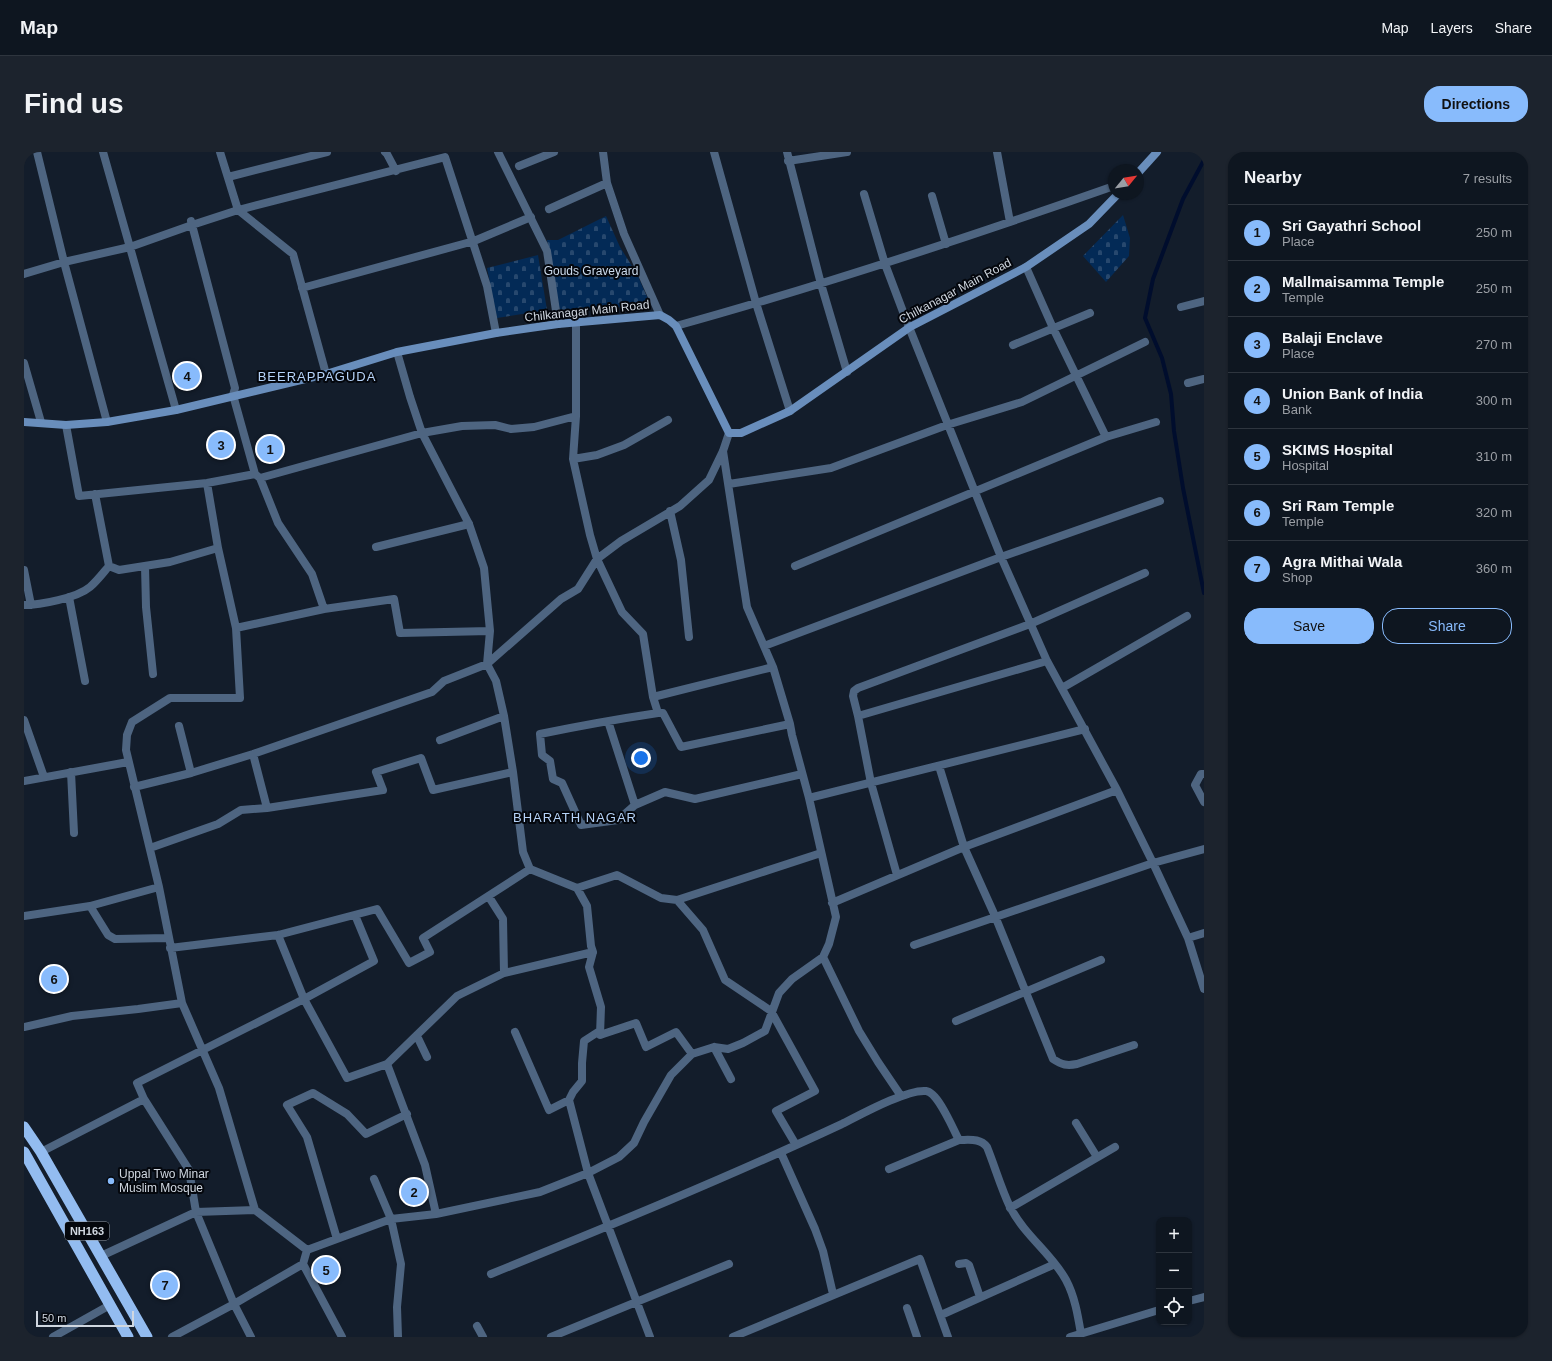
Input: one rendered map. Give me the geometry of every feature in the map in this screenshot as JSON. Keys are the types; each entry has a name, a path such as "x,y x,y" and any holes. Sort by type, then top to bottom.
{"highway":[{"name":"NH163","path":"24,1127 41,1152 147,1337"},
{"name":"NH163","path":"26,1158 128,1337"}],"main road":[{"path":"1144,167 1158,152"},
{"name":"Chilkanagar Main Road","path":"24,422 66,424 107,422 176,410 326,374 397,352 496,333 558,324 660,315 676,326 729,433 741,433 790,411 910,327 1026,267 1089,224 1112,200"}],"street":[{"path":"37,152 64,262 107,422"},
{"path":"103,152 176,410"},
{"path":"220,152 238,210 293,254 326,374"},
{"path":"228,177 327,152"},
{"path":"385,152 396,171"},
{"path":"498,152 547,251 558,324"},
{"path":"519,166 554,152"},
{"path":"602,152 607,183 624,234 660,315"},
{"path":"714,152 756,304 790,411"},
{"path":"787,152 788,161 821,284 847,372"},
{"path":"788,161 847,152"},
{"path":"997,152 1010,222"},
{"path":"24,274 64,262 130,247 192,222 396,171 444,155 474,241 487,286 496,333"},
{"path":"549,209 607,183"},
{"path":"676,326 756,304 885,264 1108,188"},
{"path":"864,194 885,264 947,425 1001,557 1047,661 1085,729 1153,863 1188,938 1204,988"},
{"path":"932,196 946,244"},
{"path":"302,288 474,241 531,217"},
{"path":"192,222 235,388 233,396 258,476 278,523 312,574 324,609"},
{"path":"1026,267 1053,328 1106,437"},
{"path":"1181,306 1204,301"},
{"path":"1014,345 1090,313"},
{"path":"576,322 576,416 573,459 590,535 597,559 622,612 643,634 653,696 658,713"},
{"path":"729,484 831,468 947,425 1022,402 1145,342"},
{"path":"397,352 422,433 469,524 484,568 490,631 488,664 496,681 504,716 523,852 530,870 577,888 618,875 661,898 676,900 821,853"},
{"path":"24,363 41,422"},
{"path":"1188,383 1204,379"},
{"path":"66,424 79,496 207,483 258,476 422,433 462,426 491,425 511,429 534,428 576,416"},
{"path":"573,459 597,455 624,445 668,420"},
{"path":"795,566 1106,437 1156,422"},
{"path":"134,787 191,773 253,754 432,692 444,681 488,664 561,599 578,589 597,559 621,541 680,506 709,480 723,451 729,433"},
{"path":"307,1250 392,1218 436,1214 540,1192 588,1173 619,1157 634,1143 644,1122 671,1075 692,1054 714,1047 728,1049 765,1031 771,1011 779,993 792,979 823,957 829,944 836,917 809,798 790,724 773,667 747,608 723,451"},
{"path":"207,483 218,548 236,628 240,698 170,698 132,722 127,734 126,750 159,887 182,1003 203,1049 222,1098 255,1210 307,1250"},
{"path":"95,494 109,566"},
{"path":"764,646 1001,557 1160,501"},
{"path":"670,511 681,560 689,637"},
{"path":"376,547 469,524"},
{"path":"109,566 119,570 170,562 218,548"},
{"path":"24,570 28,605 56,601 89,588 109,566"},
{"path":"145,566 146,607 153,674"},
{"path":"897,875 870,783 853,696 854,691 858,688 1030,624 1145,572"},
{"path":"69,597 85,681"},
{"path":"236,628 324,609 394,599 400,633 490,631"},
{"path":"1062,688 1187,616"},
{"path":"858,716 1047,661"},
{"path":"653,696 773,667"},
{"path":"790,724 681,747 663,713 608,721 540,734 542,755 550,761 553,779 562,783 581,826 618,820 635,805 665,792 695,799 802,774"},
{"path":"440,740 504,716"},
{"path":"24,720 44,777"},
{"path":"608,721 635,805"},
{"path":"178,726 191,773"},
{"path":"809,798 1085,729"},
{"path":"253,754 267,808"},
{"path":"150,848 218,824 241,810 267,808 383,790 376,772 421,758 433,790 513,772"},
{"path":"24,781 128,762"},
{"path":"940,766 964,847 996,916 1053,1059 1067,1066 1134,1045"},
{"path":"71,772 74,833"},
{"path":"1204,774 1201,774 1195,785 1204,802"},
{"path":"832,903 964,847 1117,790"},
{"path":"914,945 1153,863 1204,848"},
{"path":"170,948 278,935 377,909 409,963 430,952 423,938 530,870"},
{"path":"24,916 90,906 159,887"},
{"path":"577,888 587,906 591,946 593,952 589,967 601,1007 600,1035"},
{"path":"489,897 503,919 504,974"},
{"path":"676,900 703,930 725,980 771,1011 815,1091 776,1111 796,1145"},
{"path":"90,906 108,935 115,939 168,938"},
{"path":"251,1337 234,1304 196,1212 189,1170 144,1099 137,1083 304,999 374,961 355,915"},
{"path":"1188,938 1204,933"},
{"path":"278,935 304,999 347,1078 388,1064 457,996 504,974 593,952"},
{"path":"823,957 859,1031 901,1096"},
{"path":"956,1021 1101,960"},
{"path":"24,1027 72,1016 182,1003"},
{"path":"515,1032 549,1110 569,1100 573,1092 582,1081 584,1041 598,1032 600,1035 636,1023 646,1047 676,1032 692,1054"},
{"path":"417,1036 427,1057"},
{"path":"714,1047 731,1079"},
{"path":"388,1064 425,1165 436,1214"},
{"path":"491,1274 608,1227 781,1152 901,1096 925,1091 935,1096 959,1140"},
{"path":"337,1239 307,1137 287,1104 313,1094 348,1114 366,1134 407,1114"},
{"path":"41,1152 144,1099"},
{"path":"569,1100 588,1173 650,1337"},
{"path":"1076,1122 1097,1157"},
{"path":"889,1169 959,1140 980,1140 984,1142 1010,1208 1032,1240 1055,1264 1066,1280 1074,1298 1081,1334"},
{"path":"1010,1208 1115,1146"},
{"path":"781,1152 815,1229 833,1294"},
{"path":"374,1179 392,1218 401,1264 397,1307 398,1337"},
{"path":"101,1256 196,1212 255,1210"},
{"path":"172,1337 234,1304 303,1264 307,1250"},
{"path":"733,1337 749,1333 833,1294 920,1259 948,1337"},
{"path":"959,1264 966,1263 969,1265 980,1297"},
{"path":"303,1264 342,1337"},
{"path":"551,1337 729,1264"},
{"path":"941,1314 1055,1264"},
{"path":"1192,1300 1204,1296"},
{"path":"53,1337 110,1305"},
{"path":"907,1308 917,1337"},
{"path":"1070,1337 1156,1311"},
{"path":"477,1326 483,1337"}],"green space":[{"path":"1123,215 1130,238 1129,256 1106,282 1083,256"},
{"name":"Gouds Graveyard","path":"606,216 620,247 637,274 648,299 641,306 560,311 547,240 558,240"},
{"name":"Gouds Graveyard","path":"538,255 547,310 497,318 487,268"}],"waterway":[{"path":"1204,160 1183,199 1153,279 1145,318 1162,358 1171,394 1174,431 1183,488 1204,593"}],"place":[{"name":"Union Bank of India","path":"187,376"},
{"name":"Balaji Enclave","path":"221,445"},
{"name":"Sri Gayathri School","path":"270,449"},
{"name":"Sri Ram Temple","path":"54,979"},
{"name":"Uppal Two Minar Muslim Mosque","path":"111,1181"},
{"name":"Mallmaisamma Temple","path":"414,1192"},
{"name":"SKIMS Hospital","path":"326,1270"},
{"name":"Agra Mithai Wala","path":"165,1285"}],"district":[{"name":"BEERAPPAGUDA","path":"317,376"},
{"name":"BHARATH NAGAR","path":"575,817"}]}
